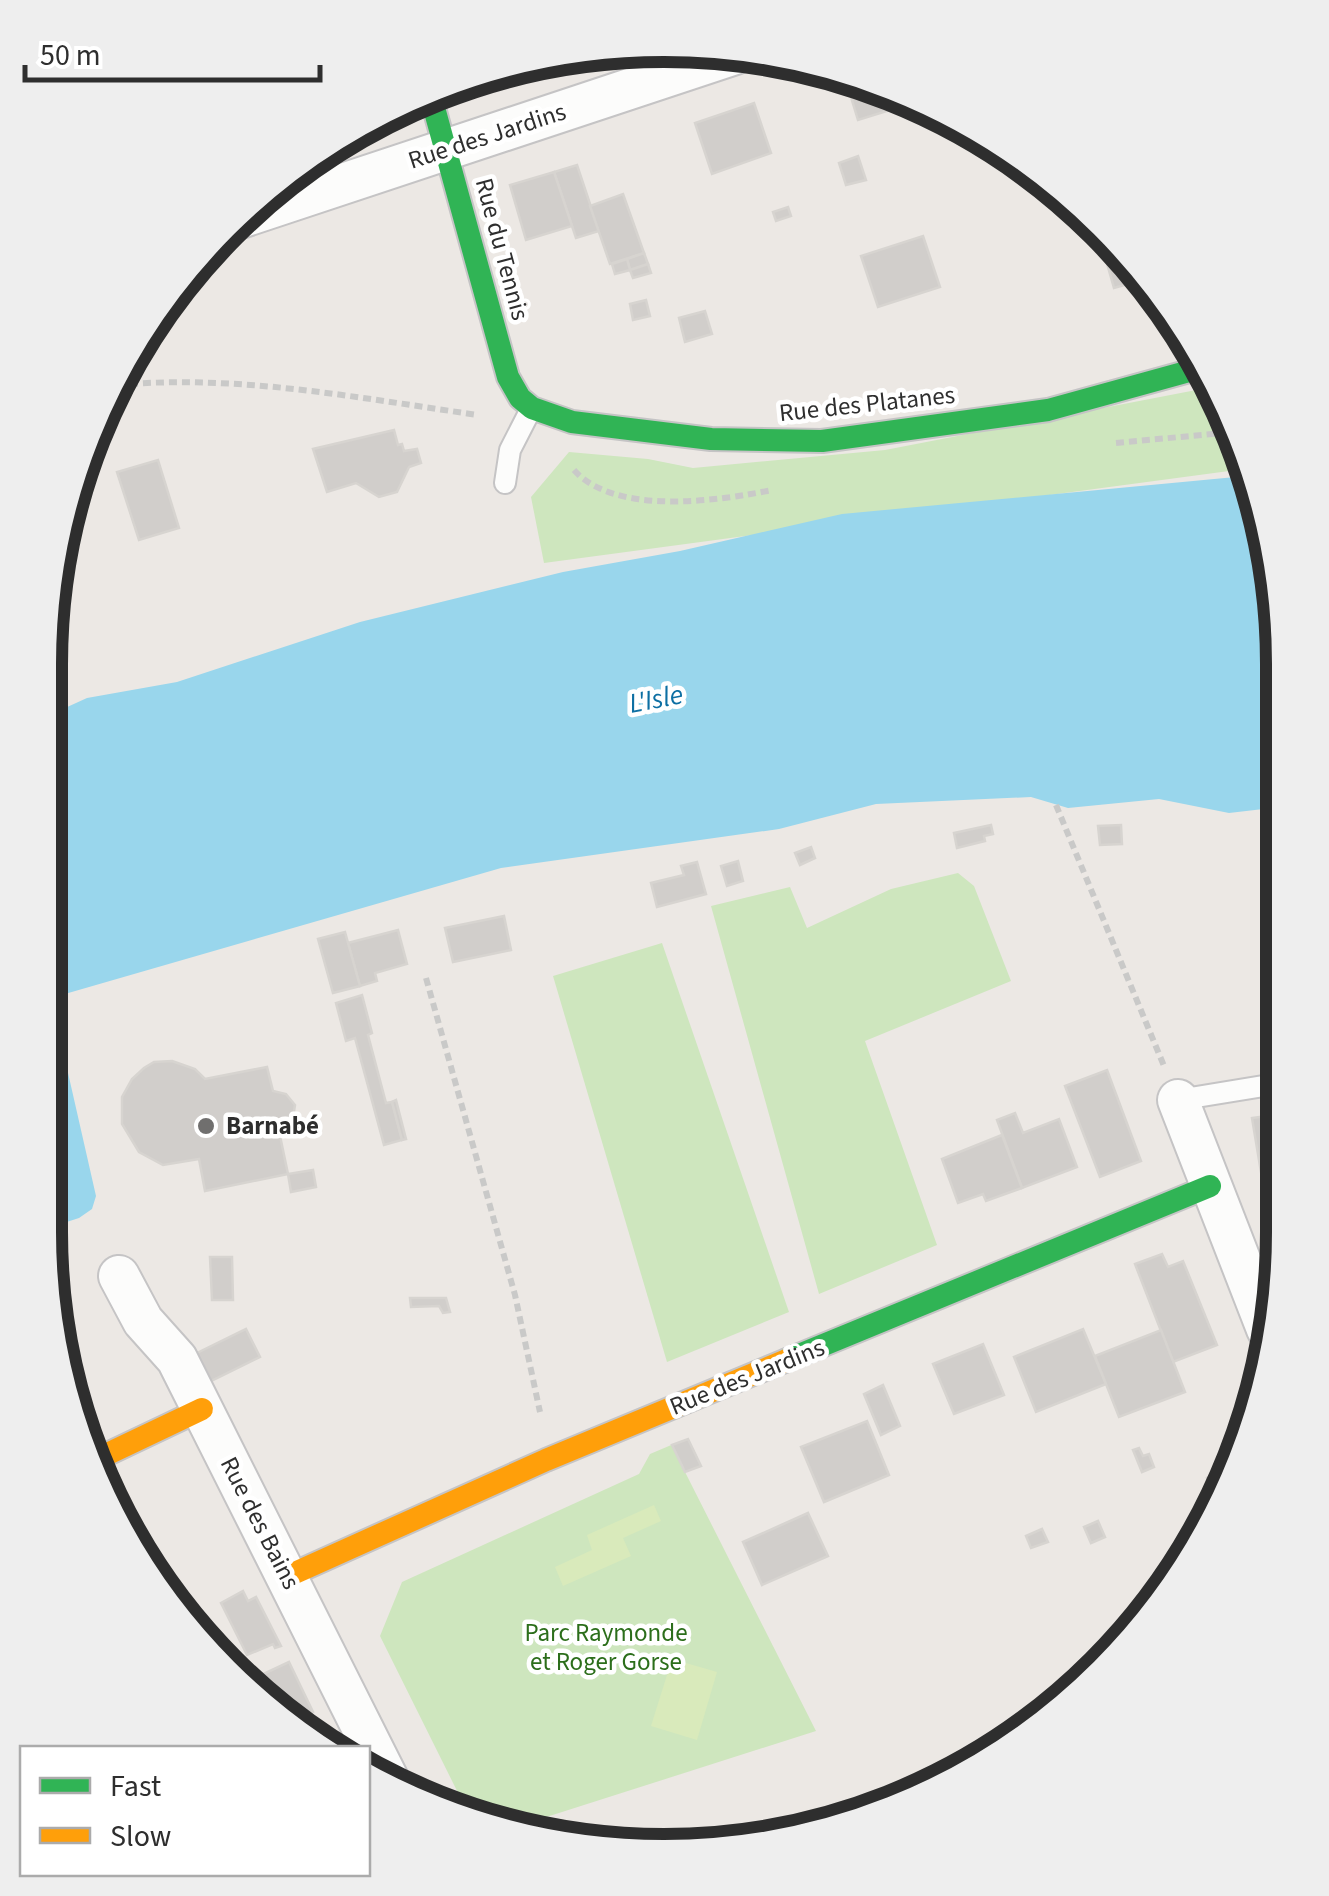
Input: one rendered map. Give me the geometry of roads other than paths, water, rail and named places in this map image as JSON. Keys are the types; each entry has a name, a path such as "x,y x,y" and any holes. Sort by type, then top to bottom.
{"street":[{"name":"Rue des Jardins","path":"274,207 705,64"},
{"name":"Rue du Tennis","path":"435,108 508,377 520,398 532,408"},
{"name":"Rue des Platanes","path":"532,408 572,422 711,439 822,441 1048,410 1190,371"},
{"path":"1178,1100 1260,1313"},
{"name":"Rue des Jardins","path":"288,1576 546,1460 1210,1186"},
{"name":"Rue des Bains","path":"119,1276 143,1320 176,1359 379,1761"},
{"path":"105,1455 202,1409"}],"lane":[{"path":"505,484 510,450 532,408"},
{"path":"1178,1100 1266,1086"}],"water":[{"name":"L'Isle","path":"1237,477 1255,547 1265,625 1266,809 1229,813 1159,799 1068,808 1031,797 876,804 779,829 501,868 62,995 62,709 87,698 177,682 360,622 563,572 680,551 842,514"},
{"path":"62,1046 96,1196 92,1209 62,1224"}],"place":[{"name":"Barnabé","path":"206,1126"}],"park label":[{"name":"Parc Raymonde et Roger Gorse","path":"606,1648"}]}
